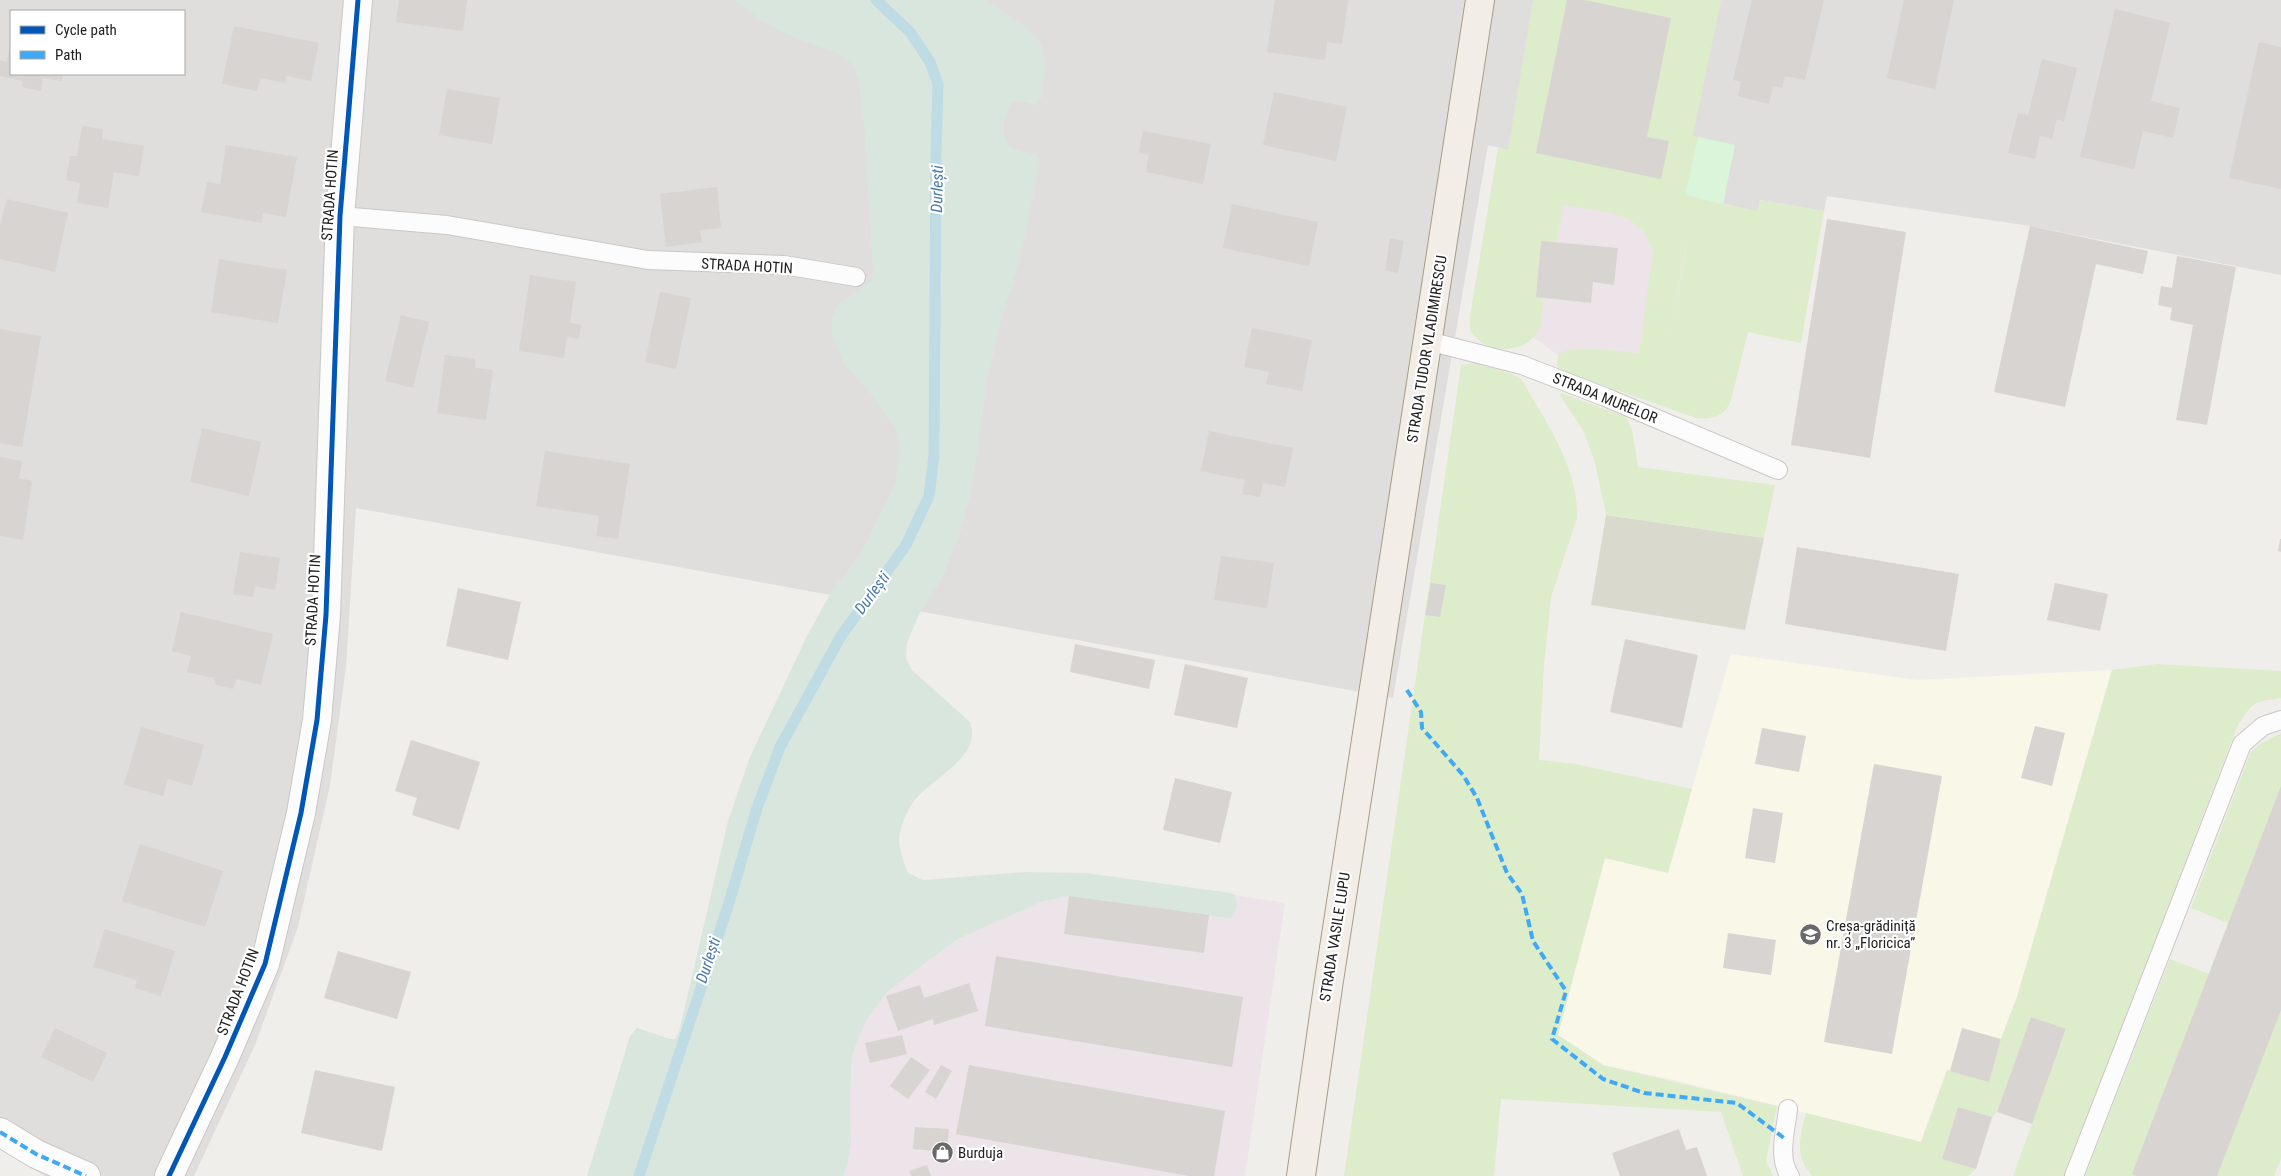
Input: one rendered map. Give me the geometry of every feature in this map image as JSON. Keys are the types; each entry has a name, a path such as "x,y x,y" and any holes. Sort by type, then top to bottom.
{"main road":[{"name":"STRADA TUDOR VLADIMIRESCU","path":"1372,698 1480,0"},
{"name":"STRADA VASILE LUPU","path":"1300,1176 1372,698"}],"street":[{"name":"STRADA HOTIN","path":"168,1176 225,1058 265,964 301,813 317,720 326,615 340,216 358,0"},
{"path":"0,1132 36,1154 86,1176"}],"lane":[{"name":"STRADA HOTIN","path":"340,216 447,225 586,247 648,260 784,266 856,277"},
{"name":"STRADA MURELOR","path":"1428,341 1522,365 1605,397 1778,470"},
{"path":"2074,1176 2242,744 2263,726 2281,720"},
{"path":"1788,1109 1783,1148 1787,1172 1790,1176"}],"shaded area":[{"path":"0,0 2281,0 2281,275 2030,226 1827,196 1824,211 1760,200 1758,212 1488,145 1393,698 356,508 346,667 330,785 298,927 255,1045 194,1176 45,1176 0,1149"},
{"path":"734,0 985,0 1024,26 1041,43 1046,63 1041,98 1036,105 1022,101 1012,102 1006,113 1004,124 1006,141 1009,147 1037,155 1040,162 1018,268 1002,316 988,375 971,494 958,540 942,579 920,612 907,643 906,658 912,670 970,722 972,734 969,746 963,756 954,766 922,792 906,814 899,840 908,873 923,880 1026,872 1086,873 1231,893 1235,895 1236,907 1232,918 1226,918 1069,896 1041,902 956,940 887,992 866,1021 852,1055 851,1141 848,1163 843,1176 587,1176 630,1036 637,1028 670,1039 675,1039 679,1032 728,821 750,757 806,638 830,594 862,551 895,484 900,454 896,430 869,391 843,363 832,333 832,319 837,305 872,280 873,268 864,122 858,76 850,63 838,53 790,36 760,19"},
{"path":"1512,151 1696,198 1657,401 1569,370 1558,355 1530,335"},
{"path":"1606,515 1764,538 1745,630 1591,605"},
{"name":"Creșa-grădiniță nr. 3 „Floricica”","path":"1731,654 1917,680 2112,670 2017,997 2001,1039 1989,1082 1947,1070 1921,1142 1674,1080 1603,1065 1558,1035 1605,858 1668,872"},
{"path":"1235,895 1285,903 1245,1176 843,1176 848,1163 851,1141 852,1055 866,1021 887,992 956,940 1041,902 1069,896 1232,918 1237,901"}],"green space":[{"path":"1533,0 1721,0 1693,136 1735,145 1723,204 1758,211 1760,200 1824,211 1801,343 1748,332 1731,400 1722,414 1713,418 1696,418 1563,371 1557,366 1558,355 1565,351 1585,348 1639,353 1653,250 1644,232 1629,219 1608,212 1563,205 1557,242 1541,241 1536,297 1543,298 1542,318 1539,329 1528,342 1513,348 1497,348 1481,342 1470,330 1470,316 1498,148 1508,150","holes":["1687,245 1665,359 1686,246"]},
{"path":"1698,137 1735,145 1723,204 1685,195"},
{"path":"1474,363 1507,372 1522,381 1549,426 1564,456 1577,502 1577,518 1551,597 1544,666 1539,760 1575,764 1692,789 1668,873 1605,858 1558,1035 1603,1065 1777,1106 1766,1161 1773,1176 1743,1176 1721,1112 1501,1099 1494,1176 1344,1176 1461,365"},
{"path":"1561,393 1626,417 1632,430 1638,467 1775,485 1764,538 1606,515 1595,462 1584,432 1560,395"},
{"path":"2157,664 2281,671 2281,698 2254,705 2237,727 2065,1176 2013,1176 2066,1030 2032,1017 1997,1112 1992,1117 1958,1107 1942,1159 1976,1169 1968,1176 1812,1176 1803,1161 1800,1146 1806,1113 1921,1142 1947,1070 1989,1081 2001,1039 2017,997 2112,670"},
{"path":"2281,733 2281,1159 2274,1176 2085,1176 2170,959 2209,974 2228,923 2191,908 2250,754 2258,745"}],"building":[{"path":"399,0 467,0 463,31 396,22"},
{"path":"1275,0 1348,0 1342,44 1327,42 1325,60 1267,52"},
{"path":"1567,0 1584,0 1671,18 1647,137 1669,141 1661,179 1536,153"},
{"path":"1752,0 1824,0 1805,80 1785,76 1782,88 1773,86 1769,104 1738,96 1741,82 1733,80"},
{"path":"1904,0 1954,0 1935,89 1887,78"},
{"path":"2115,9 2170,23 2151,101 2180,108 2173,138 2143,131 2134,169 2080,157"},
{"path":"234,26 319,43 311,81 286,76 285,83 260,78 257,91 222,84"},
{"path":"2259,42 2281,47 2281,189 2229,178"},
{"path":"10,45 10,75 63,75 62,81 43,78 41,91 22,87 23,81 0,76 0,61 7,62"},
{"path":"2042,59 2077,68 2064,122 2057,119 2052,139 2040,136 2035,159 2008,153 2018,113 2028,115"},
{"path":"447,89 500,98 492,144 439,135"},
{"path":"1274,92 1347,107 1336,161 1263,145"},
{"path":"82,126 103,129 102,139 144,146 139,176 114,172 108,208 77,203 80,183 66,180 70,156 77,156"},
{"path":"1143,131 1211,144 1203,184 1146,172 1149,155 1139,153"},
{"path":"226,145 297,157 286,217 263,213 262,223 201,212 207,182 220,184"},
{"path":"717,187 721,228 700,230 702,242 666,247 660,194"},
{"path":"7,199 68,213 55,272 0,259 0,225"},
{"path":"1232,204 1318,222 1309,266 1223,248"},
{"path":"1827,219 1906,232 1870,458 1791,445"},
{"path":"2030,226 2148,251 2143,274 2096,264 2065,407 1994,392"},
{"path":"1390,238 1404,241 1398,273 1385,270"},
{"path":"1541,241 1618,248 1614,285 1593,282 1591,303 1536,297"},
{"path":"2177,256 2236,267 2207,425 2176,420 2193,325 2170,320 2172,308 2158,305 2161,286 2172,288"},
{"path":"219,259 287,270 278,323 211,312"},
{"path":"530,275 576,282 570,323 581,325 579,339 567,337 564,358 519,351"},
{"path":"660,292 691,298 676,369 645,362"},
{"path":"401,315 429,322 413,388 385,381"},
{"path":"1252,328 1312,340 1302,391 1266,384 1269,372 1244,367"},
{"path":"0,329 41,336 22,447 0,443"},
{"path":"445,355 475,359 475,368 493,370 486,420 437,413"},
{"path":"202,428 261,442 249,496 190,482"},
{"path":"1209,431 1293,448 1285,487 1263,483 1260,497 1242,494 1245,480 1201,471"},
{"path":"545,451 630,464 618,539 596,536 599,516 536,506"},
{"path":"0,457 22,461 19,478 32,481 23,540 0,536"},
{"path":"2281,539 2281,552 2278,551"},
{"path":"1797,547 1959,574 1946,651 1785,624"},
{"path":"240,552 280,558 275,590 255,586 253,597 233,594"},
{"path":"1221,556 1274,563 1267,608 1214,600"},
{"path":"1431,583 1446,585 1440,617 1425,615"},
{"path":"2055,583 2108,594 2100,631 2047,620"},
{"path":"458,588 521,602 508,660 446,646"},
{"path":"181,612 273,634 261,685 236,679 233,689 216,685 214,678 187,672 191,656 172,651"},
{"path":"1625,639 1698,655 1682,728 1610,712"},
{"path":"1075,644 1155,660 1149,689 1070,672"},
{"path":"1185,664 1248,678 1237,728 1174,715"},
{"path":"2035,726 2065,733 2052,786 2021,778"},
{"path":"141,727 204,745 192,786 168,779 163,796 124,785"},
{"path":"1762,728 1806,736 1799,772 1755,764"},
{"path":"411,740 480,762 459,830 412,815 417,798 395,791"},
{"path":"1874,764 1942,776 1892,1054 1824,1042"},
{"path":"1175,778 1232,792 1220,843 1163,830"},
{"path":"2281,786 2281,1010 2217,1176 2136,1176 2132,1174"},
{"path":"1753,808 1783,813 1775,863 1745,858"},
{"path":"140,844 223,871 205,927 122,901"},
{"path":"1069,896 1209,915 1204,953 1064,934"},
{"path":"105,929 175,951 161,996 135,988 137,980 93,967"},
{"path":"1728,933 1776,940 1771,975 1723,968"},
{"path":"338,951 411,972 397,1019 324,998"},
{"path":"996,956 1243,997 1232,1067 985,1026"},
{"path":"969,983 978,1011 934,1025 933,1019 898,1031 886,996 920,985 924,998"},
{"path":"2031,1017 2066,1029 2032,1124 1997,1112"},
{"path":"55,1028 107,1053 93,1082 41,1057"},
{"path":"1962,1028 2001,1039 1989,1082 1950,1071"},
{"path":"902,1035 907,1054 870,1063 865,1043"},
{"path":"911,1057 930,1070 908,1099 890,1086"},
{"path":"941,1065 952,1071 936,1099 925,1092"},
{"path":"969,1065 1225,1111 1214,1176 1189,1176 956,1134"},
{"path":"315,1070 395,1087 382,1151 301,1133"},
{"path":"1958,1107 1992,1117 1976,1169 1942,1159"},
{"path":"915,1127 949,1129 947,1152 913,1149"},
{"path":"1679,1129 1686,1150 1697,1147 1707,1176 1620,1176 1612,1153"},
{"path":"927,1165 931,1176 911,1176 909,1171"}],"waterway":[{"name":"Durlești","path":"639,1176 728,906 757,808 780,747 841,636 906,545 929,496 934,455 938,84 930,62 911,33 876,0"}],"marked path":[{"path":"1407,690 1421,712 1422,728 1463,775 1477,798 1507,873 1522,894 1533,941 1566,991 1552,1039 1603,1079 1644,1093 1737,1103 1784,1138"},
{"path":"0,1132 36,1154 86,1176"}],"cycle path":[{"path":"169,1176 225,1057 265,964 301,813 317,720 326,615 340,216 358,0"}],"place":[{"name":"Creșa-grădiniță nr. 3 „Floricica”","path":"1810,935"},
{"name":"Burduja","path":"942,1153"}]}
